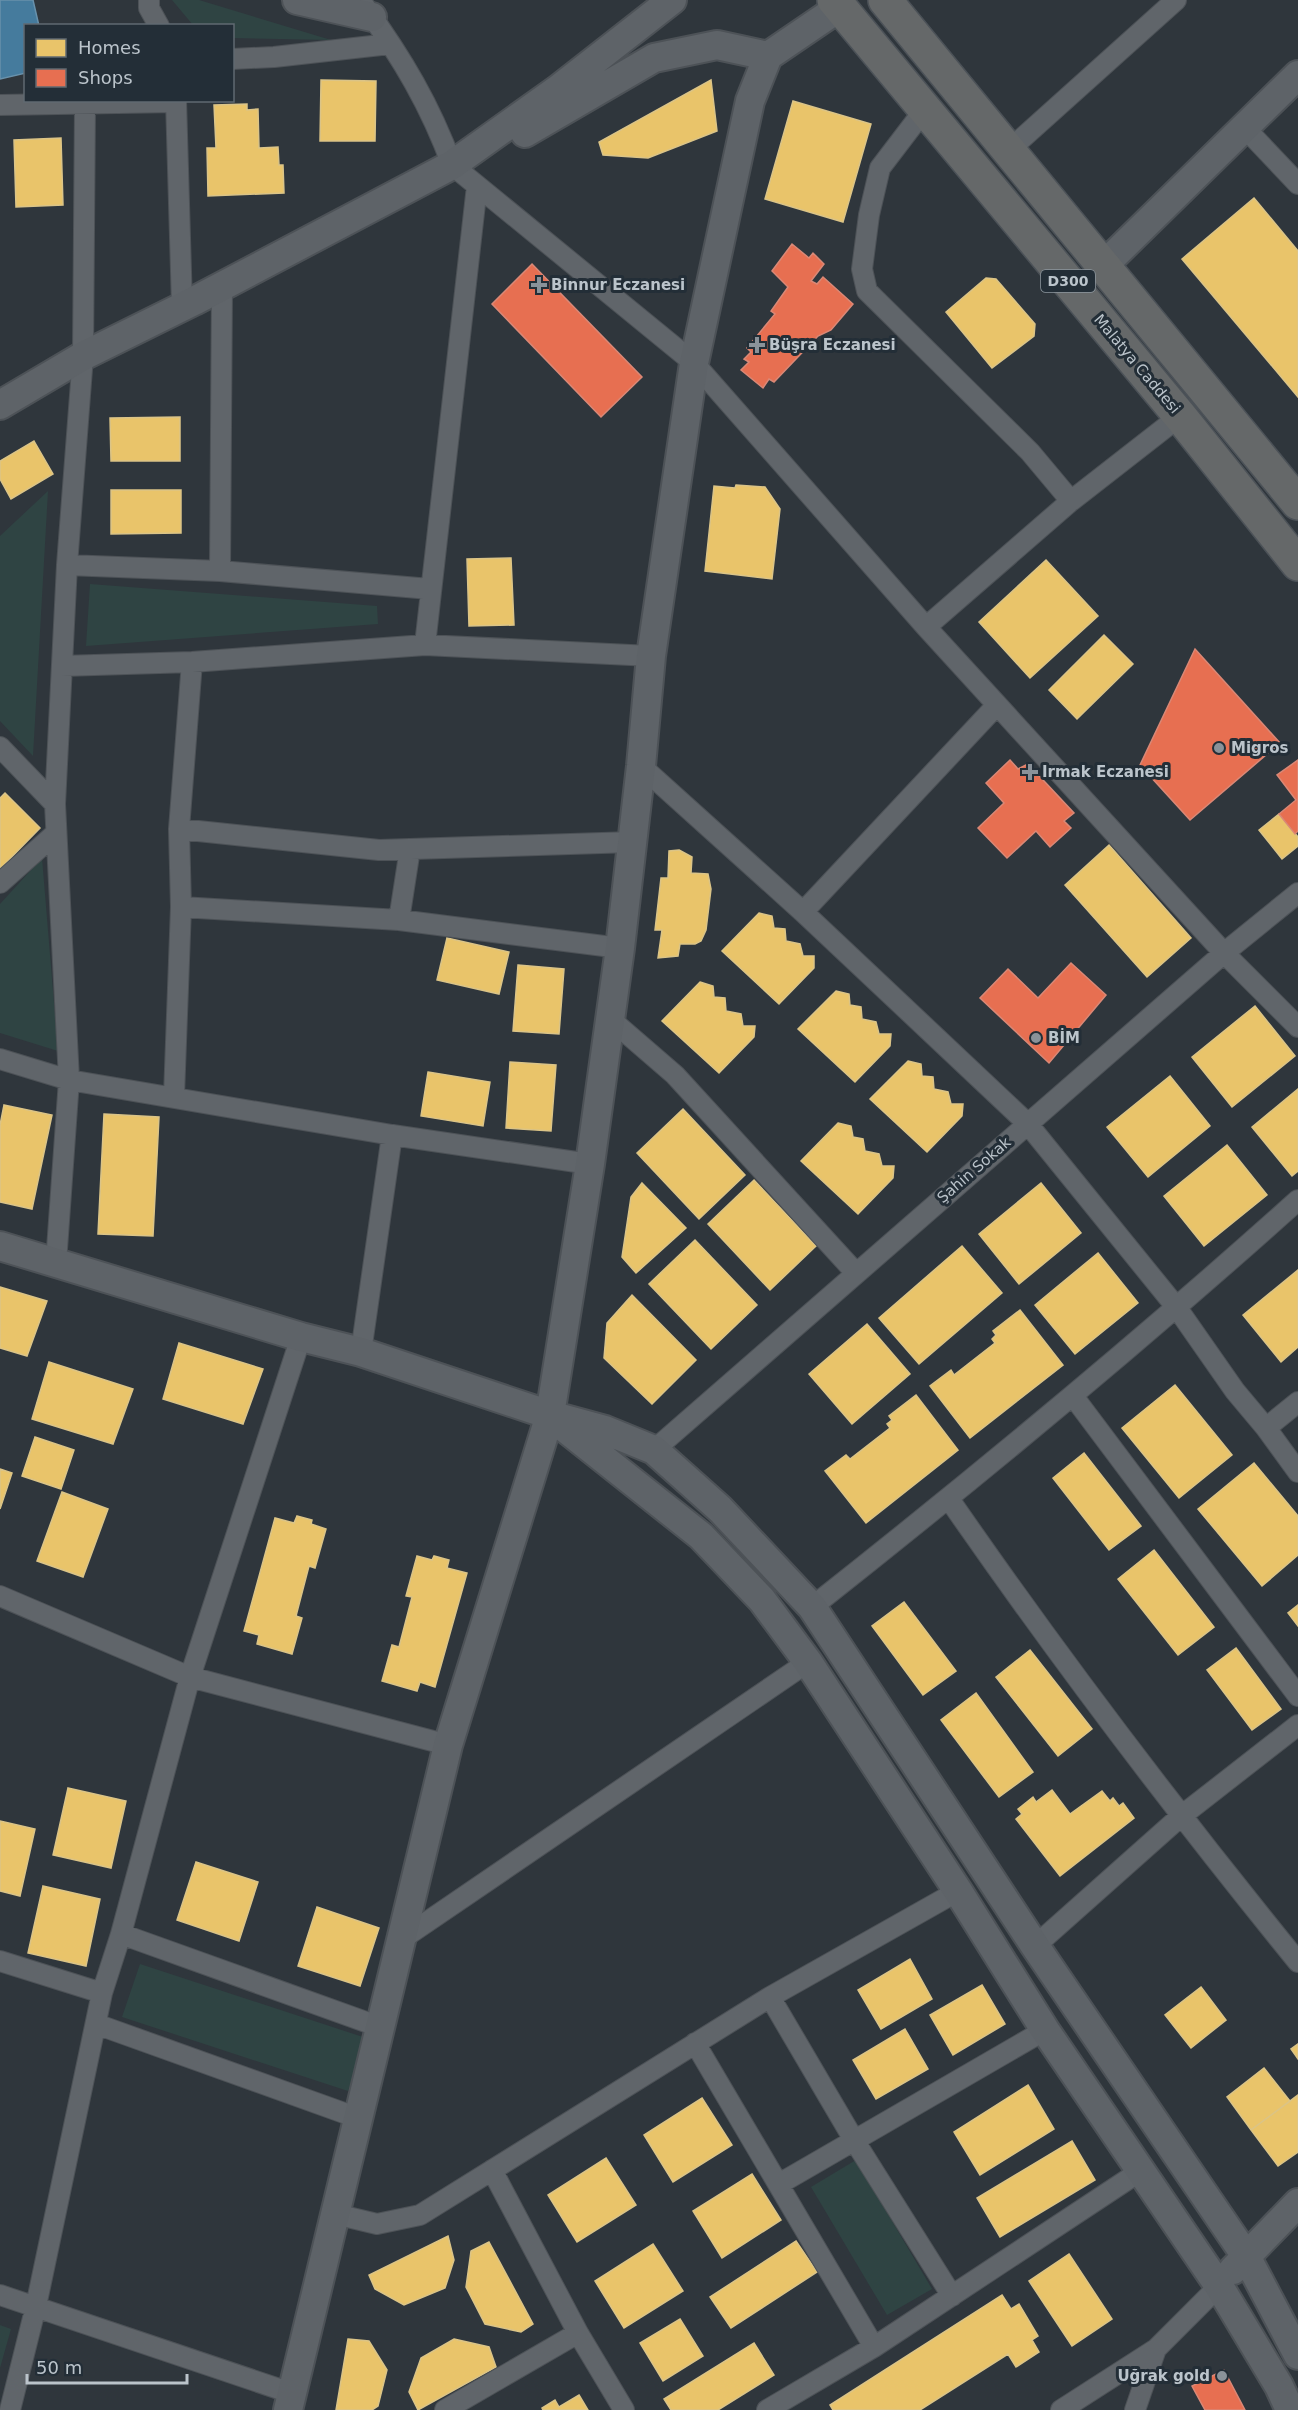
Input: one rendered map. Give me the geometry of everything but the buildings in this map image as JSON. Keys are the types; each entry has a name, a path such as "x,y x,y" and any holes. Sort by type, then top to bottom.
{"highway":[{"name":"D300","path":"885,0 1298,503"},
{"name":"Malatya Caddesi","path":"837,4 1180,416 1298,564"}],"main road":[{"path":"297,0 366,8"},
{"path":"452,165 557,90 672,0"},
{"path":"290,2402 448,1745 550,1415 590,1164 620,948 651,656 694,363 750,101 768,56 837,4"},
{"path":"0,405 83,356 452,165 504,145 654,58 717,45 768,56"},
{"path":"1102,267 1298,75"},
{"path":"0,1246 301,1337 361,1352 550,1415 605,1430 654,1450 720,1509 812,1607 1035,1946 1245,2256 1298,2355"},
{"path":"550,1415 701,1536 762,1600 808,1662 958,1891 1045,2030 1219,2286 1279,2386 1290,2410"},
{"path":"1219,2286 1245,2256 1298,2203"}],"street":[{"path":"148,0 149,8 158,24"},
{"path":"1009,150 1176,0"},
{"path":"366,8 435,119 452,165 694,363 926,627 1224,953 1298,1028"},
{"path":"234,59 274,57 390,44"},
{"path":"0,105 146,102"},
{"path":"176,102 182,306"},
{"path":"56,1263 69,1080 55,804 67,565 83,356 85,104"},
{"path":"925,109 880,168 869,215 862,269 867,291 1030,452 1071,501"},
{"path":"1244,127 1298,184"},
{"path":"425,645 477,186"},
{"path":"220,571 222,286"},
{"path":"926,627 1071,501 1180,416"},
{"path":"67,565 220,571 430,589"},
{"path":"62,666 192,662 425,645 651,656"},
{"path":"174,1096 181,907 179,829 192,662"},
{"path":"803,912 997,705"},
{"path":"0,747 55,804"},
{"path":"641,766 803,912 1027,1123 1177,1308 1235,1391 1298,1472"},
{"path":"179,829 379,850 633,842"},
{"path":"0,883 55,834"},
{"path":"399,920 410,849"},
{"name":"Şahin Sokak","path":"654,1450 1027,1123 1224,953 1298,893"},
{"path":"181,907 399,920 620,948"},
{"path":"609,1018 675,1075 855,1272"},
{"path":"0,1059 69,1080 174,1096 392,1135 590,1164"},
{"path":"361,1352 392,1135"},
{"path":"812,1607 949,1499 1072,1396 1177,1308 1298,1200"},
{"path":"10,2410 36,2306 102,1993 121,1934 190,1677 301,1337"},
{"path":"1072,1396 1298,1696"},
{"path":"1266,1428 1298,1402"},
{"path":"949,1499 1034,1622 1180,1817 1298,1962"},
{"path":"0,1596 190,1677 448,1745"},
{"path":"402,1939 808,1662"},
{"path":"1035,1946 1180,1817 1298,1725"},
{"path":"335,2214 362,2223 406,2220 420,2216 770,1997 958,1891"},
{"path":"121,1934 380,2027"},
{"path":"0,1961 102,1993"},
{"path":"770,1997 854,2140 952,2296"},
{"path":"96,2024 358,2118"},
{"path":"779,2184 1045,2030"},
{"path":"694,2043 874,2347"},
{"path":"492,2170 578,2333 624,2410"},
{"path":"767,2410 874,2347 1142,2170"},
{"path":"1061,2410 1156,2349 1219,2286"},
{"path":"0,2295 36,2306 290,2402"},
{"path":"445,2410 578,2333"},
{"path":"1135,2410 1156,2349"}],"green space":[{"path":"172,0 199,0 331,40 234,38 234,24 192,24"},
{"path":"48,491 33,756 0,721 0,536"},
{"path":"90,584 377,606 378,624 86,646"},
{"path":"42,858 58,1051 0,1033 0,904"},
{"path":"140,1964 366,2038 348,2091 122,2017"},
{"path":"856,2160 932,2289 887,2315 811,2187"},
{"path":"0,2325 11,2329 0,2368"}],"place":[{"name":"Binnur Eczanesi","path":"539,285"},
{"name":"Büşra Eczanesi","path":"757,345"},
{"name":"Migros","path":"1219,748"},
{"name":"Irmak Eczanesi","path":"1030,772"},
{"name":"BİM","path":"1036,1038"},
{"name":"Uğrak gold","path":"1222,2376"}]}
